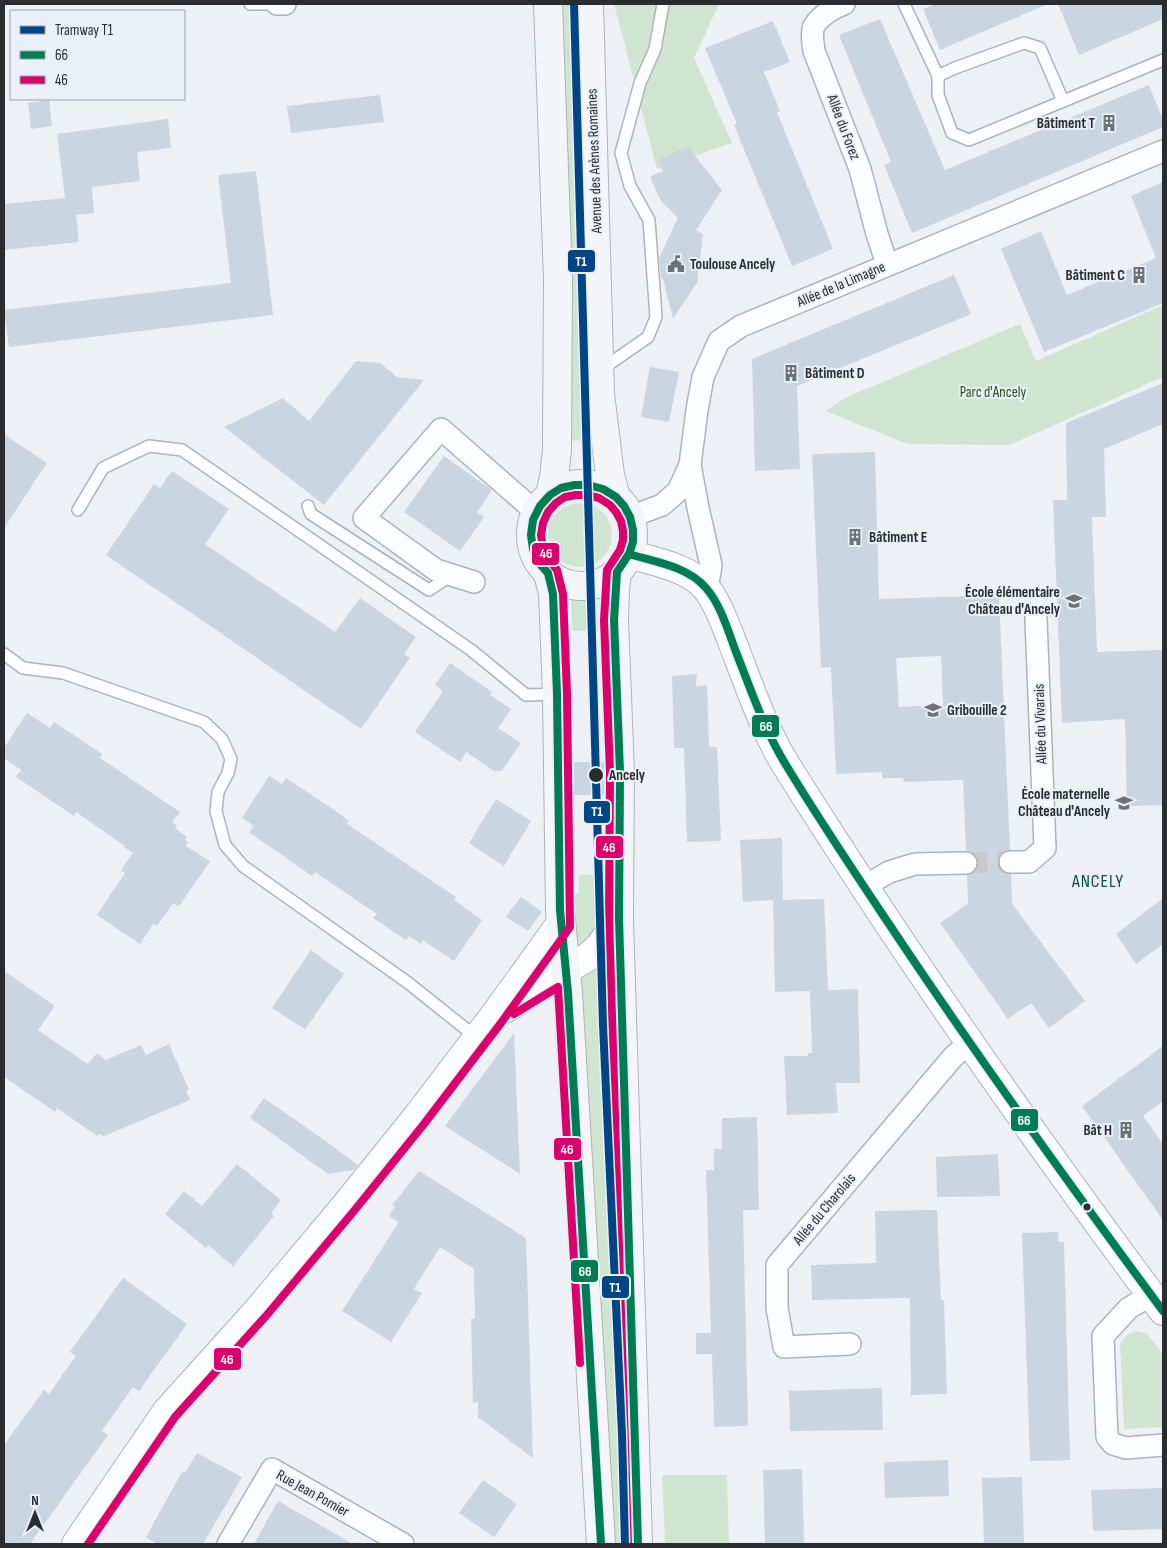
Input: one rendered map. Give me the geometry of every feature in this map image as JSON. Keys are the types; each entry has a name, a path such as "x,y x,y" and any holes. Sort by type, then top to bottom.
{"main road":[{"path":"548,4 558,279 557,450 554,477 543,504 533,520 531,534 533,549 538,562 548,573 561,582 577,586 590,585 605,580 623,563"},
{"name":"Avenue des Arènes Romaines","path":"589,4 608,152 599,371 600,394 610,475 623,507"},
{"path":"543,504 562,488 588,485 603,489 623,507 633,530 633,542 623,563 615,590 614,620 620,772 619,918 638,1544"},
{"path":"548,573 553,594 557,694 560,910 567,969 600,1544"}],"street":[{"path":"277,4 285,4"},
{"name":"Allée du Forez","path":"844,4 823,16 814,27 812,38 814,50 860,169 887,264"},
{"name":"Allée de la Limagne","path":"623,507 662,505 678,491 690,465 703,378 720,341 741,326 1163,151"},
{"path":"474,582 436,570 364,518 441,429 543,504"},
{"path":"690,465 711,565 707,589"},
{"path":"623,563 668,566 691,575 707,589 723,619 764,723 784,760 969,1043 1157,1303 1130,1308 1103,1336 1107,1437 1113,1444 1126,1448 1163,1445"},
{"name":"Allée du Vivarais","path":"1010,862 1029,862 1045,848 1036,619"},
{"path":"865,886 889,872 915,864 966,863"},
{"path":"485,1027 567,969 588,957 600,946 619,918"},
{"path":"76,1544 167,1411 258,1310 346,1205 416,1118 562,923"},
{"name":"Allée du Charolais","path":"850,1344 784,1347 776,1308 776,1265 953,1057 969,1043"},
{"name":"Rue Jean Pomier","path":"228,1544 272,1469 403,1544"}],"lane":[{"path":"250,4 277,4"},
{"path":"599,371 648,337 656,317 649,220 608,152 656,49 663,4"},
{"path":"904,4 938,76 938,95 952,133 969,140 1163,60"},
{"path":"938,76 1024,43 1040,48 1064,101"},
{"path":"78,510 103,468 149,446 182,450 471,650 526,695 557,694"},
{"path":"308,506 311,514 429,590 453,574"},
{"path":"4,654 23,668 63,673 204,722 222,739 231,759 228,773 218,792 216,811 225,845 243,866 407,982 485,1027"}],"green space":[{"path":"555,4 580,4 592,440 567,441"},
{"path":"614,4 719,4 694,58 732,143 657,169"},
{"name":"Parc d'Ancely","path":"1163,305 1163,377 1009,445 908,444 825,411 845,398 1020,324 1036,361"},
{"path":"574,503 586,503 603,512 610,523 612,535 610,547 603,558 586,567 574,567 562,562 553,553 548,541 548,529 553,517 562,508"},
{"path":"597,595 598,631 572,631 571,596"},
{"path":"604,874 605,917 597,931 578,952 568,894 579,893 579,875"},
{"path":"608,954 632,1544 607,1544 576,980"},
{"path":"1135,1331 1147,1333 1163,1355 1163,1427 1124,1429 1120,1344 1127,1335"},
{"path":"662,1475 727,1475 729,1544 665,1544"}],"building":[{"path":"935,4 1048,4 940,50 923,9"},
{"path":"1058,4 1163,4 1163,19 1079,55"},
{"name":"Bâtiment T","path":"880,19 945,170 1149,85 1163,120 1163,127 912,233 884,165 891,162 839,35"},
{"path":"773,21 790,62 764,72 780,111 777,112 833,249 792,266 734,125 737,124 705,48"},
{"path":"380,95 384,122 291,133 287,106"},
{"path":"49,100 52,126 31,129 28,103"},
{"path":"168,119 171,148 137,152 140,181 92,187 94,213 76,215 79,242 4,250 4,204 65,198 57,134"},
{"path":"688,147 722,190 696,230 703,234 697,283 673,319 663,279 661,278 659,258 678,218 661,201 650,177 663,171 658,160"},
{"path":"256,171 273,315 9,347 4,310 231,283 218,175"},
{"name":"Bâtiment C","path":"1163,182 1163,303 1044,352 1001,249 1041,231 1067,295 1156,258 1131,196"},
{"name":"Bâtiment D","path":"954,275 971,314 797,386 800,469 755,471 752,359"},
{"path":"356,361 380,363 397,377 424,380 324,505 224,427 283,398 309,421"},
{"path":"650,367 679,372 669,422 641,417"},
{"path":"1163,383 1163,424 1104,449 1106,517 1092,517 1097,652 1163,650 1163,805 1127,806 1125,719 1062,723 1053,500 1067,500 1066,423"},
{"path":"4,434 47,463 4,528"},
{"path":"875,452 879,599 999,595 1010,850 1004,851 999,855 999,868 1003,873 1011,874 1012,904 1085,1001 1049,1028 1031,1003 1008,1019 940,923 968,905 967,875 977,869 978,863 976,856 966,850 963,780 904,782 903,778 882,778 882,772 836,774 831,667 821,668 812,454","holes":["941,656 943,705 899,707 896,658"]},
{"path":"444,456 492,490 477,512 484,517 460,551 404,512"},
{"path":"172,471 229,509 205,544 335,632 360,598 416,637 404,654 410,658 361,729 106,555 154,484 160,488"},
{"path":"450,663 492,692 490,695 511,709 498,728 521,743 502,771 494,771 466,752 460,762 415,732 443,691 435,685"},
{"path":"697,674 696,686 707,685 709,747 717,747 721,841 687,842 684,748 674,748 672,676"},
{"path":"27,713 50,728 54,722 102,754 100,758 180,812 172,822 177,826 175,828 187,837 185,840 188,842 186,846 210,861 179,906 173,903 157,926 153,924 140,944 97,915 125,873 121,871 133,853 76,812 74,816 16,777 21,770 4,758 4,748"},
{"path":"574,762 604,762 604,795 574,795"},
{"path":"269,776 282,784 286,778 337,812 349,821 347,824 456,897 454,900 482,920 454,961 423,940 421,944 409,936 406,940 373,918 377,914 315,872 312,876 249,832 254,826 242,818"},
{"path":"496,799 531,821 504,866 469,843"},
{"path":"782,838 783,900 824,899 828,990 858,989 860,1083 836,1083 838,1113 787,1115 784,1056 808,1056 808,1053 812,1053 810,991 775,992 773,900 743,902 740,840"},
{"path":"521,897 542,912 528,931 506,917"},
{"path":"1163,898 1163,944 1136,964 1116,934"},
{"path":"311,950 344,974 305,1029 272,1008"},
{"path":"4,971 55,1006 38,1030 88,1064 97,1053 106,1060 141,1045 146,1055 169,1044 189,1090 186,1091 190,1100 102,1137 101,1134 97,1136 57,1108 55,1112 4,1077"},
{"path":"514,1033 520,1174 445,1126"},
{"name":"Bât H","path":"1163,1046 1163,1101 1143,1116 1163,1144 1163,1220 1082,1106"},
{"path":"264,1098 358,1165 354,1170 328,1174 250,1118"},
{"path":"757,1117 759,1210 743,1210 748,1426 714,1427 712,1354 696,1354 696,1333 711,1333 706,1170 714,1170 714,1149 722,1149 722,1118"},
{"path":"998,1154 1000,1196 937,1197 936,1157"},
{"path":"237,1164 281,1200 271,1213 274,1216 233,1266 208,1245 206,1248 165,1214 184,1191 202,1206"},
{"path":"419,1171 526,1238 533,1458 478,1417 478,1402 473,1403 471,1319 475,1319 474,1269 440,1247 414,1289 422,1293 391,1342 342,1311 399,1222 389,1216 395,1206 392,1205"},
{"path":"937,1210 941,1300 944,1300 947,1394 911,1395 910,1298 812,1300 811,1265 876,1263 875,1211"},
{"path":"1058,1232 1059,1242 1064,1242 1070,1460 1030,1461 1022,1233"},
{"path":"123,1278 187,1324 139,1391 133,1387 102,1431 108,1435 30,1544 4,1544 4,1445 44,1390 49,1394 76,1356 70,1352"},
{"path":"882,1388 883,1430 790,1431 789,1391"},
{"path":"197,1453 242,1477 203,1544 157,1544 146,1537 182,1472 185,1473"},
{"path":"948,1460 949,1496 885,1498 884,1462"},
{"path":"802,1469 804,1544 765,1544 763,1470"},
{"path":"1022,1477 1024,1544 984,1544 982,1478"},
{"path":"483,1480 517,1504 494,1537 459,1513"},
{"path":"1163,1488 1163,1529 1093,1531 1091,1490"},
{"path":"278,1501 313,1521 353,1544 254,1544"}],"tunnel":[{"path":"966,863 1010,862"}],"tram line":[{"name":"T1","path":"574,4 603,1025 622,1434 625,1544"}],"transit line":[{"name":"66","path":"601,1544 568,993 560,910 557,694 553,594 548,573 538,562 533,549 531,535 533,520 540,506 550,495 561,488 575,485 588,485 603,489 616,497 630,517 633,530 633,542 629,554 617,572 614,620 620,772 619,918 638,1544"},
{"name":"46","path":"88,1544 175,1417 266,1316 354,1211 424,1124 501,1023 570,927 567,694 563,594 557,570 547,557 541,535 543,523 548,512 565,497 576,495 599,498 610,505 621,521 623,531 620,550 607,570 604,620 610,772 609,918 628,1544"},
{"name":"66","path":"629,554 660,562 690,575 706,588 716,602 771,738 840,851 962,1031 1061,1172 1163,1311"},
{"name":"46","path":"514,1014 558,987 580,1363"}],"place":[{"name":"Bâtiment T","path":"1109,123"},
{"name":"Toulouse Ancely","path":"676,264"},
{"name":"Bâtiment C","path":"1139,275"},
{"name":"Bâtiment D","path":"791,373"},
{"name":"Bâtiment E","path":"855,537"},
{"name":"École élémentaire Château d'Ancely","path":"1074,601"},
{"name":"Gribouille 2","path":"933,710"},
{"name":"Ancely","path":"596,775"},
{"name":"École maternelle Château d'Ancely","path":"1124,803"},
{"name":"Bât H","path":"1126,1130"}],"district":[{"name":"ANCELY","path":"1098,881"}]}
